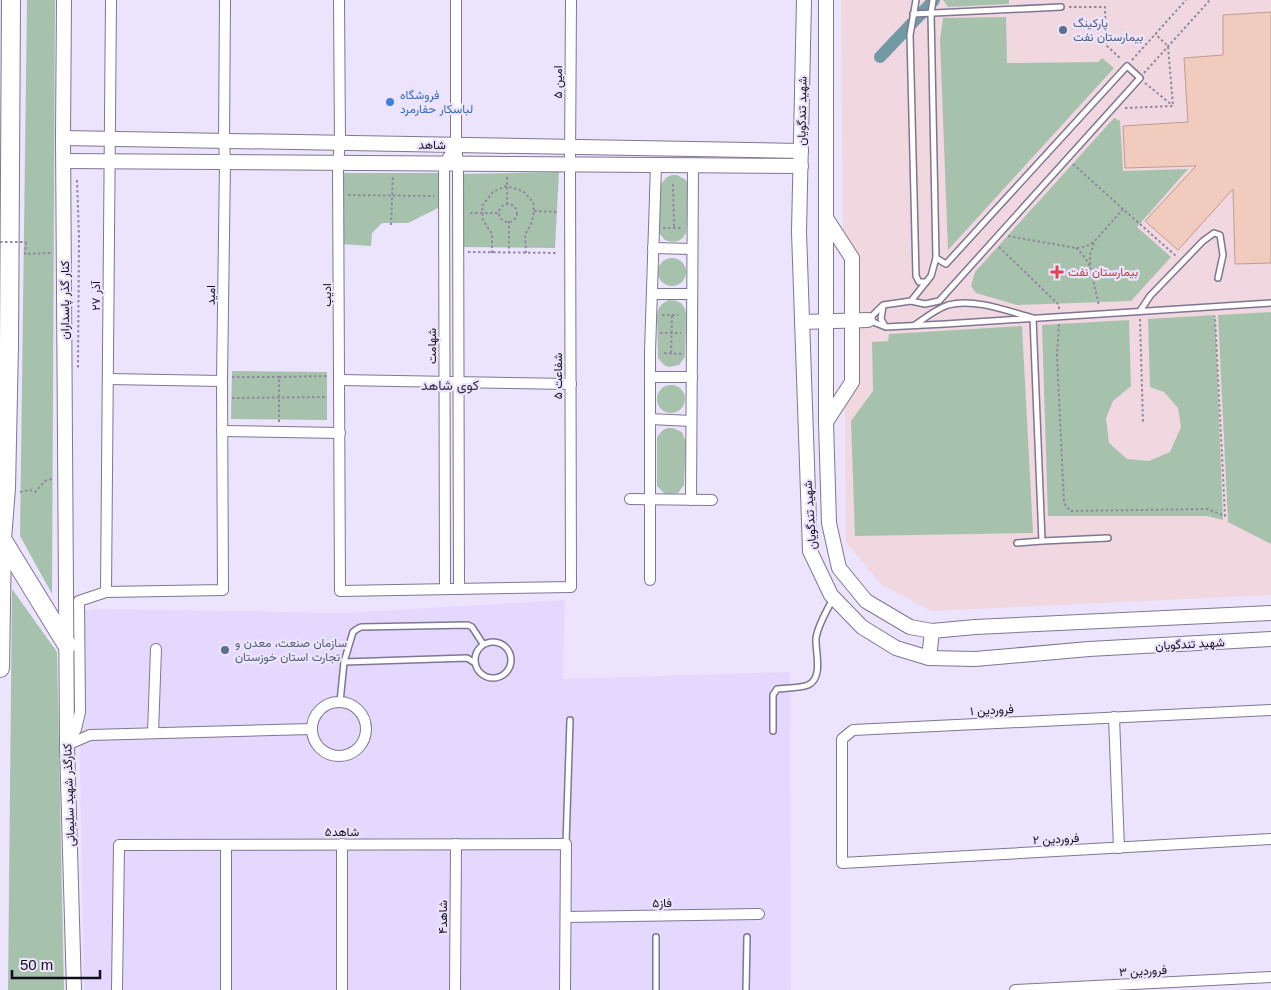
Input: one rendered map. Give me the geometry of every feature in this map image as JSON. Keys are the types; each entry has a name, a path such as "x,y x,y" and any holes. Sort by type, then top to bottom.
{"highway":[{"path":"0,668 9,335 11,0"},
{"path":"2,539 67,645"}],"main road":[{"name":"کنار گذر پاسداران","path":"64,0 66,600"},
{"name":"شهید تندگویان","path":"804,0 799,232 810,550 831,595 862,627 882,640 896,648 929,658 975,659 1088,649 1271,640"},
{"name":"شهید تندگویان","path":"826,0 826,422 829,523 839,568 866,600 910,627 932,631 975,627 1271,614"},
{"name":"شاهد","path":"63,138 801,152"},
{"name":"شاهد","path":"64,161 801,166"},
{"path":"826,218 852,258 852,382 826,422"},
{"path":"802,322 868,320"},
{"path":"809,525 829,523"},
{"name":"کنارگذر شهید سلیمانی","path":"66,600 67,745 74,990"},
{"path":"929,658 932,631"}],"street":[{"name":"آذر ۲۷","path":"106,592 111,0"},
{"name":"امید","path":"106,592 223,590 222,398 226,379 225,0"},
{"name":"ادیب","path":"339,0 340,591 445,589"},
{"path":"445,589 459,589 456,0"},
{"name":"امین ۵","path":"570,165 571,0"},
{"path":"444,164 456,145"},
{"name":"شهامت","path":"444,164 445,589"},
{"name":"شفاعت ۵","path":"459,589 571,587 570,165"},
{"path":"650,580 650,333 656,165"},
{"path":"691,500 693,166"},
{"path":"653,248 692,249"},
{"path":"652,294 692,294"},
{"path":"650,377 692,377"},
{"path":"339,378 571,384"},
{"path":"108,379 226,379"},
{"path":"650,420 691,421"},
{"path":"222,431 340,433"},
{"path":"630,499 712,500"},
{"path":"67,745 76,729 80,712 79,601 106,592"},
{"path":"153,733 156,649"},
{"path":"340,702 355,706 365,719 366,734 359,748 346,756 330,756 317,746 311,729 314,717 325,705 340,702"},
{"name":"فروردین ۱","path":"842,863 842,739 854,730 1271,710"},
{"path":"1114,717 1119,848"},
{"path":"67,745 90,735 311,729"},
{"name":"فروردین ۲","path":"842,863 1271,839"},
{"path":"226,844 226,990"},
{"path":"342,844 342,990"},
{"name":"شاهد۴","path":"455,990 456,844"},
{"path":"565,990 566,844"},
{"name":"شاهد۵","path":"117,990 119,845 566,844"},
{"name":"فاز۵","path":"566,917 759,914"},
{"name":"فروردین ۳","path":"1015,990 1271,977"}],"lane":[{"path":"916,0 910,35 916,276 919,282 926,282"},
{"path":"911,301 931,276 936,258 930,13 933,0"},
{"path":"914,14 1061,7"},
{"path":"936,258 946,264 1127,66 1140,78 939,301 925,304 911,301 883,305 868,320 886,327 914,326 1271,303"},
{"path":"1140,311 1150,296 1203,241 1214,233 1220,235 1223,255 1218,278"},
{"path":"914,326 933,312 949,305 975,303 1033,318"},
{"path":"883,305 881,319 886,327"},
{"path":"1033,318 1042,541"},
{"path":"1017,543 1108,538"},
{"path":"773,731 773,695 777,689 808,685 814,680 818,672 816,637 834,599"},
{"path":"340,702 344,662 353,632 356,629 361,627 468,624 483,644"},
{"path":"493,641 503,644 511,652 512,662 508,672 499,678 488,678 479,673 475,663 476,652 483,644 493,641"},
{"path":"344,662 467,658 475,663"},
{"path":"566,844 570,720"},
{"path":"656,937 656,990"},
{"path":"746,990 747,937"}],"path":[{"path":"1061,7 1105,7 1106,45 1127,66 1186,0"},
{"path":"1173,106 1140,78 1210,0"},
{"path":"1155,34 1168,46 1173,106"},
{"path":"1112,108 1173,106"},
{"path":"1067,158 1183,262"},
{"path":"392,225 393,163"},
{"path":"507,164 507,205"},
{"path":"673,184 674,228"},
{"path":"492,252 492,234 483,220 482,206 493,192 506,186 523,191 533,202 532,222 525,235 526,253"},
{"path":"338,195 444,196"},
{"path":"511,204 516,209 517,216 513,221 506,222 500,217 500,213 504,205 511,204"},
{"path":"999,234 1076,248 1085,247 1094,242 1123,209"},
{"path":"534,211 570,213"},
{"path":"458,214 500,213"},
{"path":"509,221 509,253"},
{"path":"654,229 693,228"},
{"path":"992,241 1059,305 1057,365 1064,503 1070,511 1207,509 1225,516 1214,306"},
{"path":"0,242 26,242 25,254"},
{"path":"1094,242 1090,255 1090,266 1100,314"},
{"path":"1076,248 1090,266"},
{"path":"458,252 570,253"},
{"path":"1140,311 1142,422"},
{"path":"662,315 678,315"},
{"path":"671,353 672,315"},
{"path":"650,333 692,333"},
{"path":"664,353 682,354"},
{"path":"279,377 279,432"},
{"path":"226,379 279,377 339,378"},
{"path":"222,398 340,396"},
{"path":"6,494 30,490 35,492 45,481 65,476"}],"shaded area":[{"name":"بیمارستان نفت","path":"841,0 1271,0 1271,595 931,611 882,585 846,543"},
{"path":"565,600 563,679 790,672 791,990 84,990 77,612 101,609 347,613"}],"green space":[{"path":"27,0 55,0 52,594 20,536"},
{"path":"943,0 1009,0 1009,4 948,7"},
{"path":"1006,17 1007,63 1098,62 1102,58 1114,68 948,250 940,40 943,18"},
{"path":"1114,118 1120,121 1123,171 1188,169 1137,227 1171,257 1131,301 1017,305 976,293 971,286 975,272"},
{"path":"559,172 555,248 461,247 461,174"},
{"path":"340,173 441,173 442,206 408,223 382,223 372,233 371,246 341,244"},
{"path":"677,175 686,180 689,189 686,233 680,240 675,242 665,240 659,233 661,184 667,177"},
{"path":"672,258 682,262 686,272 682,282 672,286 662,282 658,272 662,262"},
{"path":"669,300 681,303 686,314 685,357 679,365 669,367 664,365 658,358 657,315 664,302"},
{"path":"1271,312 1271,544 1228,522 1218,315"},
{"path":"1215,315 1223,520 1207,516 1048,516 1042,325 1129,320 1131,386 1113,401 1106,418 1109,443 1127,459 1149,461 1170,452 1181,427 1178,408 1164,392 1150,387 1148,319"},
{"path":"1022,326 1033,533 855,536 851,421 873,391 872,342 888,341 889,334"},
{"path":"232,371 327,372 327,420 231,419"},
{"path":"671,385 681,389 685,399 681,409 671,413 661,409 657,399 661,389"},
{"path":"668,428 682,432 686,442 684,485 678,493 668,495 657,486 657,437 663,430"},
{"path":"12,589 57,652 64,990 8,990"}],"building":[{"path":"1271,12 1271,263 1235,264 1233,189 1178,250 1145,221 1196,166 1125,168 1123,126 1188,122 1184,58 1223,55 1223,15"}],"waterway":[{"path":"880,57 934,0"}],"place":[{"name":"پارکینگ بیمارستان نفت","path":"1063,30"},
{"name":"فروشگاه لباسکار حفارمرد","path":"390,102"},
{"name":"بیمارستان نفت","path":"1057,272"},
{"name":"سازمان صنعت، معدن و تجارت استان خوزستان","path":"225,650"}],"district":[{"name":"کوی شاهد","path":"450,385"}]}
